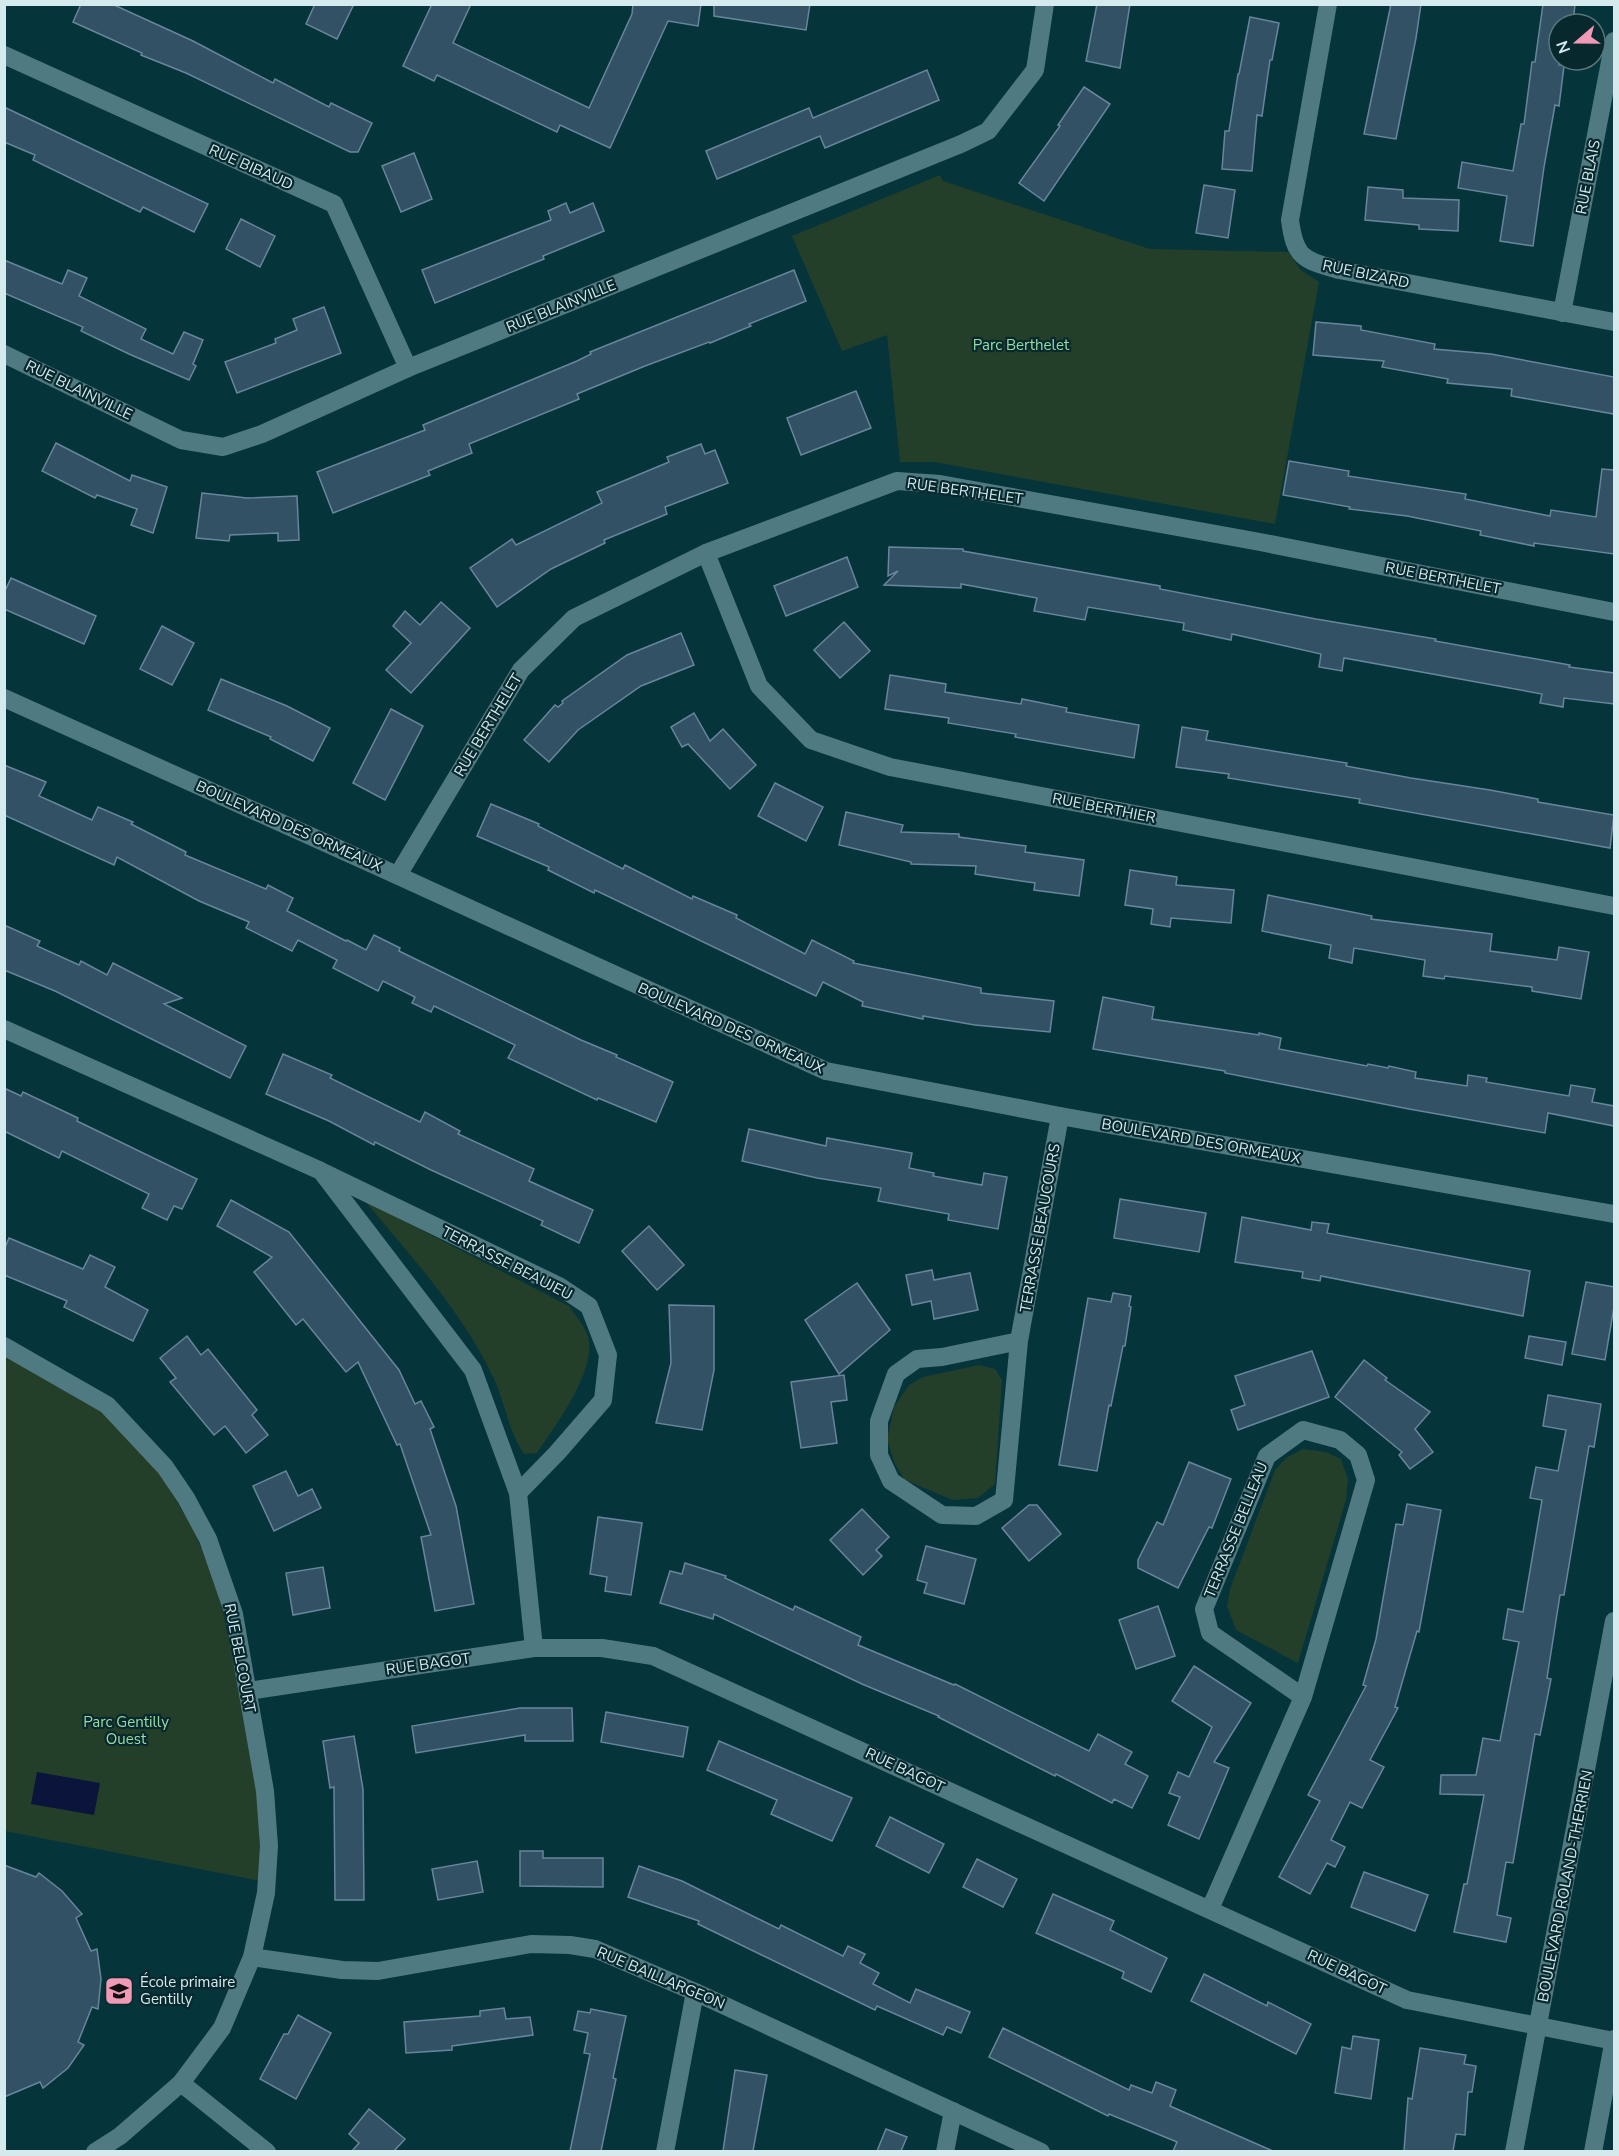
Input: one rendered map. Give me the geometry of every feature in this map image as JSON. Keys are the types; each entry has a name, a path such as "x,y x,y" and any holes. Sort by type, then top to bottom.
{"street":[{"name":"RUE BLAINVILLE","path":"4,354 181,440 223,447 262,434 408,368 961,144 988,131 1035,70 1045,4"},
{"name":"RUE BIZARD","path":"1328,4 1290,220 1292,238 1298,254 1313,263 1339,270 1614,322"},
{"name":"RUE BLAIS","path":"1562,313 1614,41"},
{"name":"RUE BIBAUD","path":"4,55 334,204 408,368"},
{"name":"RUE BERTHELET","path":"398,875 520,670 574,618 706,553 897,481 940,484 1237,538 1614,612"},
{"name":"RUE BERTHIER","path":"706,553 759,686 811,740 890,767 1614,906"},
{"name":"BOULEVARD DES ORMEAUX","path":"4,698 826,1071 1060,1116 1614,1214"},
{"name":"TERRASSE BEAUJEU","path":"4,1029 321,1171 559,1286 589,1306 608,1355 603,1400 557,1453 518,1493"},
{"name":"TERRASSE BEAUCOURS","path":"1019,1341 942,1357 917,1359 896,1374 879,1421 879,1455 891,1481 942,1515 976,1516 1004,1500 1019,1341 1060,1116"},
{"name":"TERRASSE BEAUJEU","path":"321,1171 473,1370 518,1493 534,1648"},
{"name":"RUE BELCOURT","path":"4,1346 107,1405 165,1467 186,1498 208,1539 234,1614 265,1791 269,1846 266,1893 252,1956 222,2028 181,2083 120,2136 95,2151"},
{"name":"TERRASSE BELLEAU","path":"1209,1909 1303,1697 1366,1479 1358,1455 1340,1440 1304,1430 1266,1456 1203,1608 1210,1633 1303,1697"},
{"name":"BOULEVARD ROLAND-THERRIEN","path":"1514,2151 1614,1621"},
{"name":"RUE BAGOT","path":"248,1690 534,1648 602,1648 653,1656 1407,2000 1614,2040"},
{"name":"RUE BAILLARGEON","path":"252,1956 342,1970 378,1971 531,1944 570,1945 595,1949 695,1992 1041,2151"},
{"path":"665,2151 695,1992"},
{"path":"1593,2151 1614,2040"},
{"path":"181,2083 267,2151"},
{"path":"945,2151 953,2111"}],"green space":[{"name":"Parc Berthelet","path":"940,175 943,181 1150,249 1288,252 1301,270 1319,282 1275,524 934,462 900,462 887,335 842,351 792,236"},
{"path":"365,1201 569,1306 582,1324 587,1334 589,1347 582,1379 574,1396 537,1453 524,1454 514,1435 493,1377 466,1330 435,1285"},
{"name":"Parc Gentilly Ouest","path":"5,1350 104,1407 159,1470 195,1533 218,1589 248,1730 258,1796 261,1881 5,1831"},
{"path":"979,1365 995,1369 1002,1380 995,1484 978,1498 953,1500 905,1480 895,1464 887,1440 894,1407 909,1385 923,1377"},
{"path":"1303,1449 1326,1452 1341,1459 1348,1479 1346,1500 1298,1663 1236,1630 1227,1606 1230,1589 1275,1470 1286,1458"}],"water":[{"path":"37,1772 100,1783 94,1815 31,1804"}],"building":[{"path":"81,4 112,4 193,41 273,83 275,79 329,107 331,103 372,123 358,152 350,152 186,73 141,55 142,53 73,22"},
{"path":"315,4 354,4 337,39 306,24"},
{"path":"432,4 471,4 453,43 589,108 632,14 633,4 701,4 698,26 668,21 610,148 560,125 557,132 437,75 434,81 403,66"},
{"path":"714,4 810,4 806,30 714,16"},
{"path":"1097,4 1130,4 1120,68 1086,61"},
{"path":"1391,4 1421,4 1396,139 1364,134"},
{"path":"1543,4 1575,4 1574,12 1547,12 1547,72 1563,72 1559,106 1555,105 1544,167 1533,246 1500,241 1507,196 1458,188 1462,162 1513,171 1521,124 1524,124 1532,62 1535,62"},
{"path":"1250,17 1279,23 1272,60 1270,60 1262,116 1257,115 1252,171 1222,169 1225,131 1229,131"},
{"path":"927,70 939,100 825,148 820,136 717,179 706,151 809,108 813,118"},
{"path":"1084,87 1110,104 1044,201 1019,183 1060,126 1058,125"},
{"path":"4,107 208,204 194,232 143,207 140,212 33,160 35,155 4,142"},
{"path":"414,153 432,199 401,212 382,166"},
{"path":"1204,185 1235,190 1228,238 1196,233"},
{"path":"1368,187 1403,190 1403,198 1459,200 1458,231 1419,229 1419,225 1365,220"},
{"path":"566,203 570,213 593,203 604,231 543,256 544,259 435,303 422,270 551,220 548,211"},
{"path":"241,219 275,236 260,267 226,249"},
{"path":"4,260 62,284 68,270 87,278 79,296 146,329 141,339 173,354 184,332 203,340 193,364 196,366 189,380 81,331 83,327 4,293"},
{"path":"794,270 806,301 710,343 577,394 579,399 469,444 472,453 428,471 430,475 333,513 317,472 425,430 423,425 577,361 591,354 590,352"},
{"path":"324,307 341,353 237,393 225,362 276,343 275,339 297,330 293,319"},
{"path":"1316,322 1361,326 1361,330 1435,344 1434,349 1491,354 1614,377 1614,414 1511,396 1512,389 1447,383 1448,379 1382,367 1384,361 1313,355"},
{"path":"856,391 871,428 801,455 787,418"},
{"path":"56,443 130,481 132,475 167,487 153,533 131,525 137,509 97,495 95,498 42,471"},
{"path":"701,444 705,454 715,450 728,483 665,507 667,514 604,540 605,543 551,569 497,607 470,568 512,539 516,545 602,503 597,492 669,462 667,457"},
{"path":"1289,461 1349,471 1348,476 1466,494 1465,499 1550,516 1551,510 1596,517 1602,469 1614,470 1614,554 1534,543 1534,546 1480,535 1481,531 1407,516 1349,509 1350,507 1283,495"},
{"path":"202,493 247,498 297,496 299,540 278,541 278,533 230,535 229,541 196,538"},
{"path":"889,547 963,549 963,551 1160,586 1160,589 1316,619 1436,639 1435,641 1570,665 1569,667 1614,673 1614,704 1564,698 1563,707 1540,703 1542,694 1344,658 1342,671 1319,667 1321,654 1232,634 1231,640 1183,630 1184,623 1088,607 1085,620 1034,611 1037,598 961,584 961,588 884,585 898,571 888,576"},
{"path":"847,557 858,587 786,616 774,586"},
{"path":"11,578 96,616 84,644 4,609 4,593"},
{"path":"441,602 470,628 411,693 386,670 411,643 393,626 405,611 420,625"},
{"path":"844,622 870,651 840,678 814,650"},
{"path":"162,626 194,643 172,685 140,669"},
{"path":"681,633 694,665 641,686 578,730 549,762 524,740 555,705 558,707 563,703 562,701 627,655"},
{"path":"890,675 946,684 945,692 1021,704 1022,699 1067,708 1066,712 1139,725 1134,758 948,723 949,718 885,709"},
{"path":"221,679 287,706 330,728 313,761 270,739 271,737 208,710"},
{"path":"391,709 423,726 385,800 353,783"},
{"path":"694,713 710,741 723,729 756,765 730,789 688,744 682,747 671,727"},
{"path":"1182,727 1208,731 1206,740 1347,763 1346,766 1490,790 1538,799 1538,802 1614,815 1610,848 1359,803 1360,799 1228,778 1229,774 1176,767"},
{"path":"4,765 46,782 39,796 92,820 98,807 133,822 131,824 186,852 185,855 266,889 268,885 293,898 287,911 346,941 366,950 374,935 400,948 399,951 581,1040 617,1055 616,1057 673,1082 656,1122 598,1098 597,1100 508,1058 515,1045 434,1006 431,1012 412,1003 415,997 383,981 378,991 333,968 337,960 298,940 292,951 246,928 249,922 199,901 117,857 114,865 4,815"},
{"path":"775,783 823,807 806,841 758,816"},
{"path":"491,804 539,824 538,826 623,869 625,865 692,899 693,896 737,915 736,918 805,954 812,940 854,961 853,963 981,988 981,993 1054,1001 1050,1032 975,1025 923,1016 923,1019 862,1006 863,1002 823,982 816,996 595,890 594,893 548,870 549,867 477,836"},
{"path":"846,812 903,825 901,832 959,834 959,837 1026,846 1025,852 1084,860 1079,896 1034,890 1035,883 975,874 976,866 911,864 911,862 839,845"},
{"path":"1130,870 1177,877 1176,885 1234,890 1231,923 1171,918 1170,927 1151,924 1153,909 1125,905"},
{"path":"1268,895 1372,916 1371,919 1492,934 1490,951 1557,960 1559,947 1589,952 1581,999 1532,991 1532,987 1445,976 1444,979 1423,976 1425,960 1354,948 1352,963 1329,958 1331,945 1262,931"},
{"path":"4,925 40,941 37,946 79,965 81,961 107,975 113,963 182,998 164,1004 246,1046 230,1078 55,991 4,970"},
{"path":"1103,997 1154,1007 1152,1019 1259,1035 1259,1033 1281,1038 1279,1049 1367,1066 1368,1064 1388,1068 1389,1066 1416,1072 1415,1078 1467,1086 1468,1075 1487,1078 1486,1082 1569,1096 1571,1085 1595,1089 1592,1102 1614,1106 1614,1126 1548,1113 1545,1133 1409,1109 1225,1073 1225,1071 1093,1049"},
{"path":"283,1054 332,1075 330,1078 420,1122 425,1112 460,1131 458,1134 534,1169 529,1181 593,1210 579,1243 541,1225 543,1221 266,1094"},
{"path":"4,1088 21,1096 23,1092 197,1179 182,1209 174,1206 167,1220 142,1208 149,1194 62,1151 59,1158 4,1131"},
{"path":"749,1129 826,1146 827,1138 912,1153 909,1168 934,1173 933,1176 982,1185 984,1173 1007,1177 998,1229 948,1220 949,1214 878,1201 881,1188 817,1178 742,1161"},
{"path":"1120,1199 1206,1213 1199,1252 1114,1238"},
{"path":"231,1200 289,1232 399,1370 415,1404 421,1401 434,1427 430,1429 456,1506 474,1604 435,1611 421,1537 431,1535 400,1444 397,1445 358,1362 346,1372 303,1319 296,1325 254,1272 272,1257 217,1226"},
{"path":"1242,1217 1311,1230 1312,1222 1329,1224 1327,1233 1530,1271 1523,1316 1321,1276 1320,1281 1302,1278 1303,1272 1235,1262"},
{"path":"649,1226 684,1265 657,1290 622,1251"},
{"path":"9,1238 83,1269 90,1255 115,1267 105,1287 148,1310 133,1341 64,1307 67,1301 4,1275 4,1250"},
{"path":"932,1270 934,1280 970,1273 978,1310 934,1319 931,1301 912,1305 906,1275"},
{"path":"1586,1282 1614,1287 1614,1307 1605,1360 1572,1354"},
{"path":"857,1283 890,1330 839,1374 805,1320"},
{"path":"1113,1293 1131,1296 1129,1306 1131,1307 1125,1346 1123,1346 1111,1406 1109,1405 1097,1471 1059,1465 1088,1298 1111,1302"},
{"path":"669,1305 714,1306 714,1370 702,1430 656,1423 671,1363"},
{"path":"187,1336 201,1355 208,1349 257,1410 252,1415 268,1435 246,1453 225,1426 214,1435 170,1382 176,1378 160,1358"},
{"path":"1529,1336 1566,1342 1562,1365 1525,1358"},
{"path":"1312,1351 1329,1397 1238,1430 1231,1410 1245,1405 1235,1376"},
{"path":"1364,1360 1387,1378 1385,1380 1430,1412 1415,1429 1433,1452 1410,1469 1399,1455 1402,1452 1335,1397"},
{"path":"844,1375 847,1400 831,1402 837,1443 801,1448 791,1382"},
{"path":"1548,1395 1601,1404 1594,1447 1589,1446 1564,1595 1560,1595 1547,1678 1551,1679 1540,1735 1535,1734 1513,1863 1506,1862 1497,1915 1511,1918 1506,1942 1454,1932 1464,1884 1467,1884 1484,1795 1440,1794 1441,1775 1476,1775 1483,1738 1500,1741 1519,1642 1503,1639 1508,1609 1523,1612 1542,1500 1530,1498 1536,1467 1558,1471 1566,1430 1543,1426"},
{"path":"1189,1462 1231,1479 1212,1528 1209,1527 1178,1588 1138,1568 1138,1560 1157,1522 1163,1525"},
{"path":"286,1471 298,1496 312,1489 321,1508 274,1531 253,1486"},
{"path":"1407,1504 1441,1510 1419,1632 1417,1631 1395,1707 1398,1708 1370,1760 1384,1767 1362,1808 1350,1802 1331,1840 1345,1847 1335,1867 1327,1863 1310,1894 1279,1877 1320,1801 1308,1795 1366,1686 1363,1685 1376,1639 1396,1524 1403,1525"},
{"path":"1029,1505 1037,1505 1061,1534 1029,1561 1002,1528"},
{"path":"862,1509 889,1537 876,1550 882,1556 863,1575 830,1540"},
{"path":"598,1517 642,1523 631,1595 605,1591 607,1577 590,1574"},
{"path":"926,1546 976,1559 964,1604 924,1593 927,1583 917,1580"},
{"path":"685,1563 726,1576 725,1578 793,1610 795,1606 861,1637 858,1645 955,1684 1089,1751 1098,1734 1132,1752 1125,1764 1148,1776 1132,1808 1114,1799 1112,1803 939,1716 862,1684 714,1614 713,1619 660,1603 670,1571 682,1574"},
{"path":"323,1567 330,1608 293,1615 286,1573"},
{"path":"1158,1606 1175,1656 1136,1669 1119,1620"},
{"path":"1194,1666 1251,1703 1214,1762 1229,1768 1199,1839 1168,1825 1180,1797 1169,1793 1178,1772 1189,1777 1212,1727 1172,1701"},
{"path":"520,1708 572,1708 573,1741 525,1741 525,1735 416,1753 412,1726"},
{"path":"606,1712 688,1727 683,1757 601,1742"},
{"path":"354,1736 363,1789 364,1900 335,1900 334,1787 330,1788 323,1741"},
{"path":"719,1741 852,1798 832,1841 771,1814 777,1800 707,1770"},
{"path":"890,1817 944,1844 929,1873 876,1846"},
{"path":"520,1851 543,1851 543,1858 603,1858 603,1887 520,1886"},
{"path":"977,1859 1017,1879 1003,1907 963,1887"},
{"path":"477,1861 483,1892 438,1900 432,1869"},
{"path":"4,1865 36,1877 39,1873 62,1891 82,1914 76,1918 91,1951 97,1949 101,1979 98,2009 92,2007 78,2042 84,2045 68,2068 43,2088 40,2082 4,2097"},
{"path":"639,1866 682,1881 779,1929 781,1925 843,1956 848,1946 865,1954 860,1963 879,1973 873,1984 910,2003 916,1989 970,2012 961,2033 947,2027 943,2035 877,2006 875,2010 698,1924 699,1921 628,1897"},
{"path":"1364,1872 1428,1895 1415,1931 1351,1907"},
{"path":"1053,1894 1114,1921 1110,1930 1167,1958 1151,1992 1122,1978 1124,1972 1036,1933"},
{"path":"1204,1974 1267,2006 1268,2002 1311,2024 1296,2054 1191,2001"},
{"path":"504,2008 506,2019 530,2017 533,2035 452,2046 452,2050 406,2053 404,2022 480,2016 480,2011"},
{"path":"591,2009 626,2016 601,2151 570,2151 590,2054 584,2053 588,2033 574,2030 578,2011 590,2013"},
{"path":"298,2015 331,2033 296,2099 260,2079 284,2034 288,2034"},
{"path":"1003,2028 1129,2090 1131,2085 1152,2093 1156,2082 1176,2090 1170,2106 1273,2151 1173,2151 1177,2142 1109,2114 1108,2116 989,2057"},
{"path":"1353,2036 1379,2040 1371,2099 1335,2093 1342,2047 1351,2049"},
{"path":"1420,2048 1466,2055 1464,2064 1476,2066 1472,2092 1468,2092 1465,2135 1456,2134 1453,2151 1404,2151 1408,2098 1412,2099"},
{"path":"735,2070 767,2075 753,2151 723,2151"},
{"path":"369,2109 405,2139 394,2151 352,2151 359,2143 349,2134"},
{"path":"886,2129 907,2137 901,2151 877,2151"}],"place":[{"name":"École primaire Gentilly","path":"119,1991"}]}
